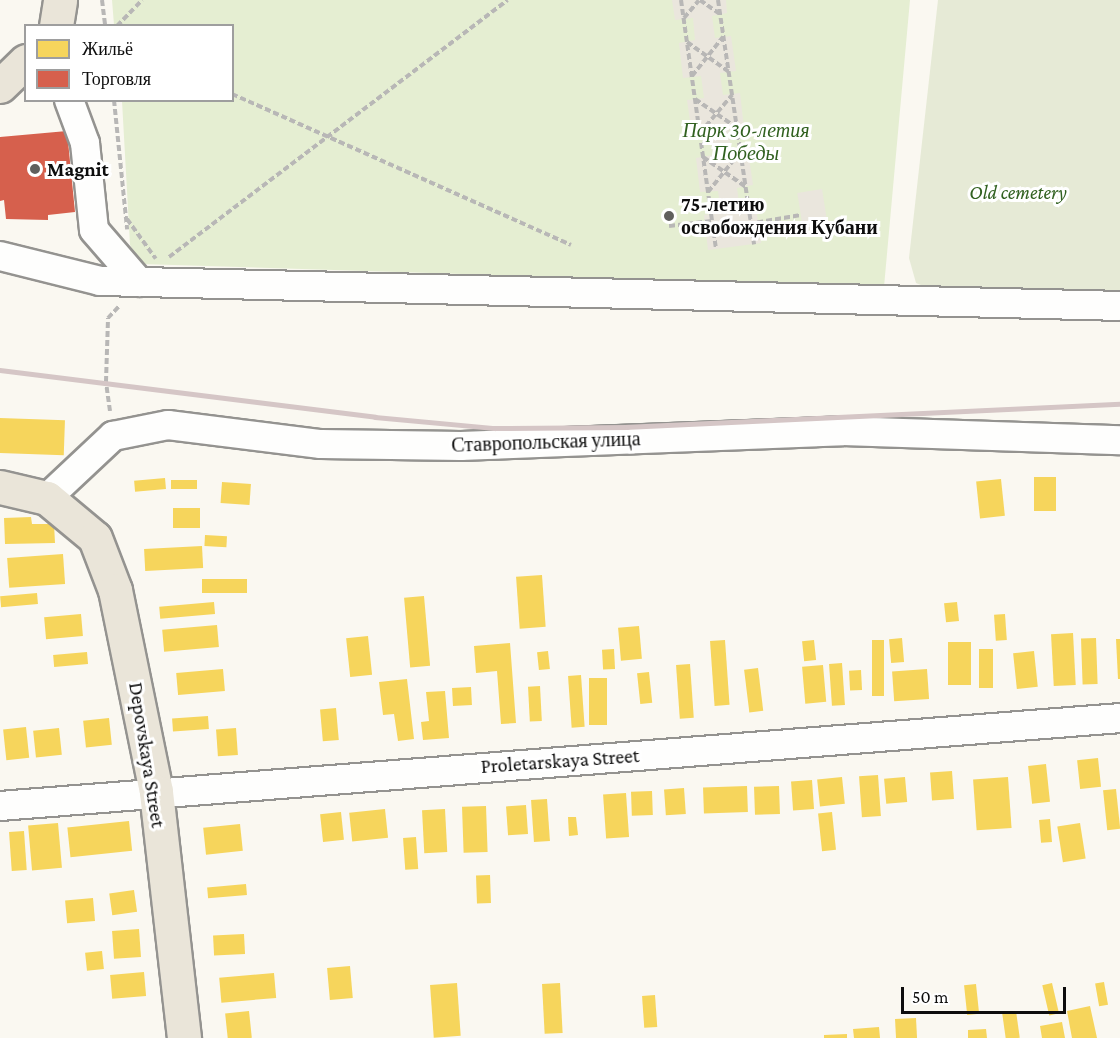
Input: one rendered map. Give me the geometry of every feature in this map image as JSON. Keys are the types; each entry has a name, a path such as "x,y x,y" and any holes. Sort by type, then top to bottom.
{"main road":[{"path":"56,24 60,0"},
{"path":"0,86 24,63"},
{"path":"0,487 47,498"},
{"name":"Depovskaya Street","path":"47,498 95,538 116,590 156,792 184,1038"}],"street":[{"path":"70,102 85,143 94,230 132,274"},
{"path":"0,256 100,281 132,274 1120,306"},
{"name":"Ставропольская улица","path":"113,436 168,425 321,444 460,446 843,431 1120,440"},
{"path":"47,498 113,436"},
{"name":"Proletarskaya Street","path":"0,806 1120,718"}],"path":[{"path":"102,0 105,24"},
{"path":"119,24 142,0"},
{"path":"127,219 160,264 507,0"},
{"path":"681,0 716,249"},
{"path":"684,19 699,0 720,14"},
{"path":"718,0 754,244"},
{"path":"692,77 724,37"},
{"path":"687,42 729,72"},
{"path":"700,134 732,94"},
{"path":"234,95 571,245"},
{"path":"695,99 737,129"},
{"path":"113,436 106,382 108,318 132,274 114,102"},
{"path":"708,192 741,152"},
{"path":"703,157 746,187"},
{"path":"713,230 801,215"},
{"path":"669,226 712,220"}],"green space":[{"name":"Парк 30-летия Победы","path":"112,0 910,0 884,287 141,264 130,245 122,102 234,102 234,24 114,24"},
{"name":"Old cemetery","path":"938,0 1120,0 1120,295 941,293 916,283 909,258"}],"shaded area":[{"path":"672,0 726,0 727,13 712,16 715,38 731,36 736,71 720,73 723,95 740,93 744,128 729,130 731,153 748,151 753,185 737,188 740,210 756,208 761,243 708,250 704,215 721,213 718,191 700,192 696,158 713,155 710,133 692,135 687,100 704,98 701,76 683,78 679,43 695,40 693,18 675,20"},
{"path":"822,189 828,227 803,230 797,193"}],"building: Жильё":[{"path":"0,418 65,420 64,455 0,453"},
{"path":"1034,477 1056,477 1056,511 1034,511"},
{"path":"165,478 166,489 135,492 134,481"},
{"path":"1001,479 1005,516 980,518 976,482"},
{"path":"171,480 197,480 197,489 171,489"},
{"path":"222,482 251,484 249,505 221,503"},
{"path":"173,508 200,508 200,528 173,528"},
{"path":"31,517 32,524 54,524 55,543 5,544 4,518"},
{"path":"205,535 227,536 226,547 204,546"},
{"path":"202,546 203,568 145,571 144,549"},
{"path":"63,554 65,584 9,588 7,558"},
{"path":"542,575 546,627 520,629 516,577"},
{"path":"202,579 247,579 247,593 202,593"},
{"path":"37,593 38,604 1,607 0,596"},
{"path":"424,596 430,666 410,667 404,598"},
{"path":"214,602 215,614 160,619 159,607"},
{"path":"957,602 959,621 946,622 944,603"},
{"path":"81,614 83,636 46,639 44,617"},
{"path":"1005,614 1007,640 996,641 994,615"},
{"path":"217,625 219,647 164,652 162,630"},
{"path":"639,626 642,659 621,661 618,628"},
{"path":"1073,633 1076,685 1054,686 1051,634"},
{"path":"368,636 372,675 350,677 346,638"},
{"path":"902,638 904,662 891,663 889,639"},
{"path":"1096,638 1098,684 1083,684 1081,639"},
{"path":"1116,639 1120,639 1120,679 1118,679"},
{"path":"725,640 730,705 715,706 710,641"},
{"path":"814,640 816,660 804,661 802,641"},
{"path":"872,640 884,640 884,696 872,696"},
{"path":"948,642 971,642 971,685 948,685"},
{"path":"510,643 516,723 501,724 497,671 476,673 474,646"},
{"path":"614,649 615,669 603,670 602,650"},
{"path":"979,649 993,649 993,688 979,688"},
{"path":"548,651 550,669 539,670 537,652"},
{"path":"1034,651 1038,687 1017,689 1013,653"},
{"path":"87,652 88,664 54,667 53,655"},
{"path":"842,663 845,705 832,706 829,664"},
{"path":"690,664 694,718 680,719 676,665"},
{"path":"823,665 826,702 805,704 802,667"},
{"path":"758,668 763,711 749,712 744,670"},
{"path":"223,669 225,691 178,695 176,673"},
{"path":"927,669 929,699 894,701 892,671"},
{"path":"861,670 862,690 850,691 849,671"},
{"path":"649,672 652,703 640,704 637,673"},
{"path":"581,675 585,727 572,728 568,676"},
{"path":"589,678 607,678 607,725 589,725"},
{"path":"407,679 414,739 398,741 394,714 383,715 379,682"},
{"path":"540,686 542,721 530,722 528,687"},
{"path":"471,687 472,705 453,706 452,688"},
{"path":"445,691 449,738 423,740 421,722 429,721 426,692"},
{"path":"336,708 339,740 323,741 320,709"},
{"path":"208,716 209,729 173,731 172,719"},
{"path":"109,718 112,745 86,748 83,721"},
{"path":"26,727 29,758 6,760 3,729"},
{"path":"59,728 62,755 36,758 33,731"},
{"path":"236,728 238,755 218,756 216,729"},
{"path":"1098,758 1101,787 1080,789 1077,760"},
{"path":"1046,764 1050,802 1032,804 1028,766"},
{"path":"952,771 954,799 932,800 930,773"},
{"path":"878,775 881,816 862,817 859,776"},
{"path":"842,777 845,804 820,806 817,780"},
{"path":"905,777 907,802 886,804 884,779"},
{"path":"1008,777 1012,828 977,830 973,779"},
{"path":"812,780 814,809 793,810 791,781"},
{"path":"747,786 748,812 704,814 703,788"},
{"path":"779,786 780,814 755,815 754,787"},
{"path":"684,788 686,814 666,815 664,789"},
{"path":"1116,789 1120,829 1107,830 1103,790"},
{"path":"652,791 653,815 632,816 631,792"},
{"path":"626,793 629,837 606,838 603,795"},
{"path":"547,799 550,841 534,842 531,800"},
{"path":"526,805 528,834 508,835 506,806"},
{"path":"486,806 488,852 464,853 462,807"},
{"path":"385,809 388,838 352,842 349,813"},
{"path":"445,809 447,852 424,853 422,810"},
{"path":"341,812 344,840 323,842 320,814"},
{"path":"832,812 836,850 822,851 818,813"},
{"path":"568,817 576,817 578,835 569,836"},
{"path":"1050,819 1052,842 1041,843 1039,820"},
{"path":"129,821 132,851 70,857 67,827"},
{"path":"58,823 62,868 32,870 28,826"},
{"path":"1080,823 1086,859 1063,862 1057,827"},
{"path":"240,824 243,851 206,855 203,828"},
{"path":"24,831 27,870 12,871 9,832"},
{"path":"416,837 418,869 405,870 403,838"},
{"path":"476,875 490,875 491,903 477,903"},
{"path":"246,884 247,895 208,898 207,887"},
{"path":"134,890 137,912 112,915 109,893"},
{"path":"93,898 95,921 67,923 65,900"},
{"path":"139,929 141,957 114,959 112,931"},
{"path":"244,934 245,954 214,956 213,936"},
{"path":"102,951 104,969 87,971 85,953"},
{"path":"350,966 353,998 330,1000 327,968"},
{"path":"144,972 146,996 112,999 110,975"},
{"path":"274,973 276,998 221,1003 219,978"},
{"path":"1104,982 1108,1005 1099,1006 1095,984"},
{"path":"457,983 461,1036 434,1038 430,985"},
{"path":"560,983 563,1033 545,1034 542,984"},
{"path":"1052,983 1059,1013 1049,1015 1042,985"},
{"path":"976,984 979,1014 967,1015 964,985"},
{"path":"655,995 657,1027 644,1028 642,996"},
{"path":"1090,1006 1097,1038 1072,1038 1067,1011"},
{"path":"249,1011 252,1038 228,1038 225,1014"},
{"path":"1016,1011 1020,1038 1006,1038 1002,1013"},
{"path":"916,1018 917,1038 896,1038 895,1019"},
{"path":"1062,1022 1065,1038 1042,1038 1040,1026"},
{"path":"879,1027 880,1038 854,1038 853,1029"},
{"path":"986,1029 987,1038 968,1038 968,1030"},
{"path":"847,1034 847,1038 824,1038 824,1035"}],"building: Торговля":[{"name":"Magnit","path":"67,131 75,212 48,215 48,220 6,219 4,200 0,201 0,137"}],"railway":[{"path":"0,370 375,417 494,428 627,427 1120,404"}],"place":[{"name":"Magnit","path":"35,169"},
{"name":"75-летию освобождения Кубани","path":"669,216"}]}
